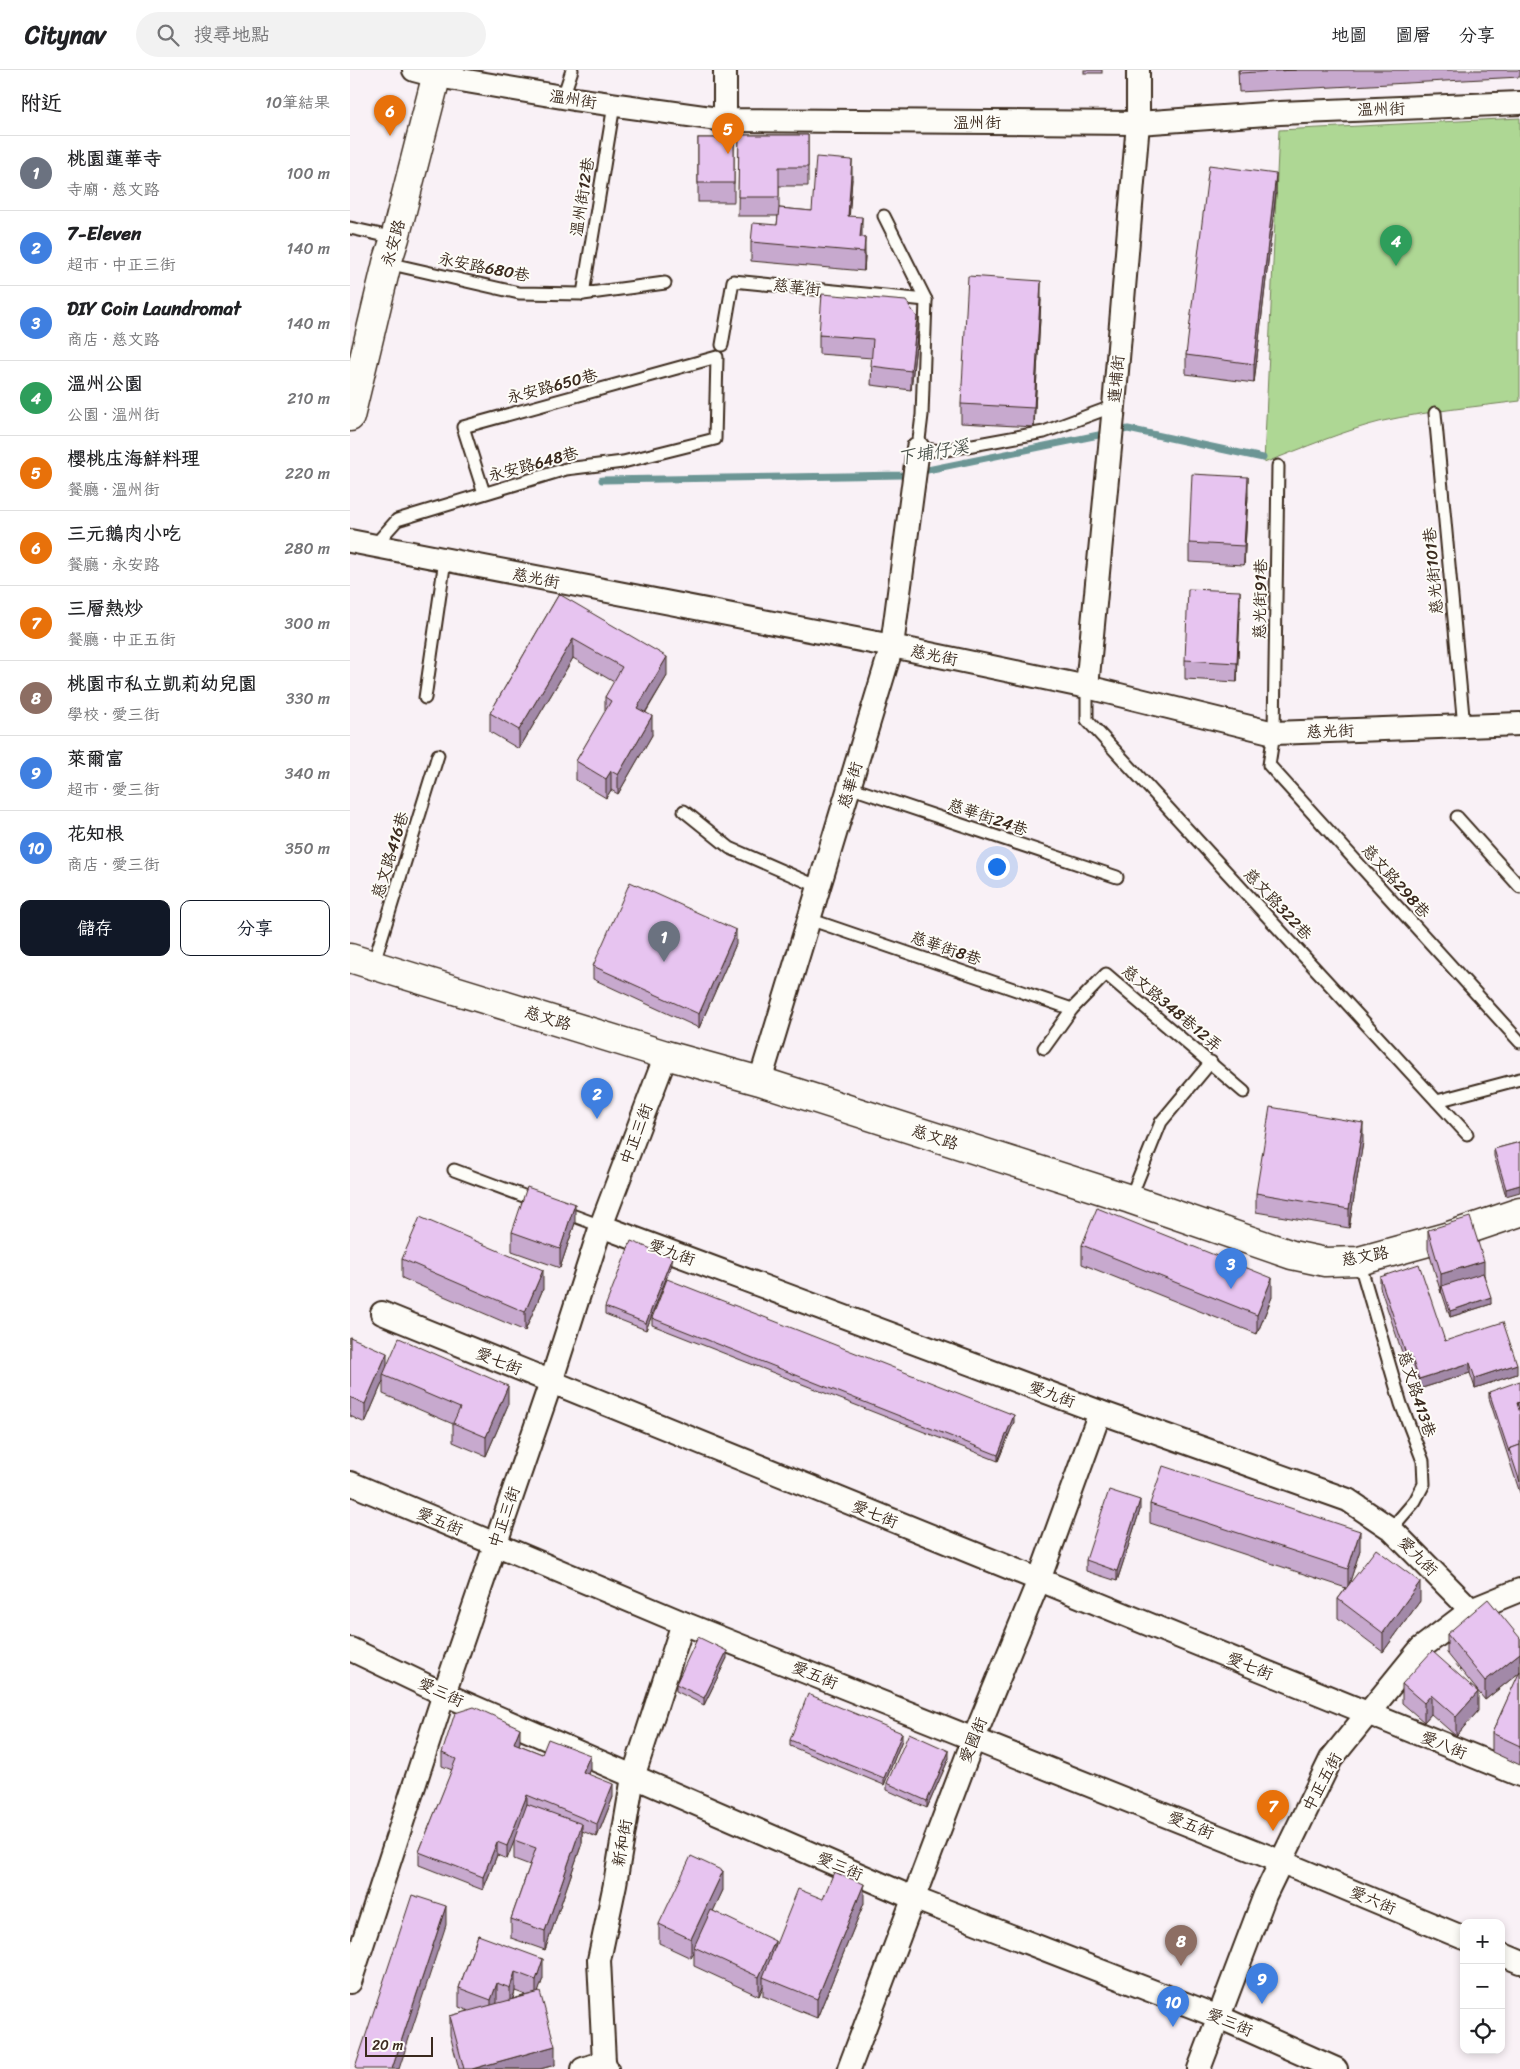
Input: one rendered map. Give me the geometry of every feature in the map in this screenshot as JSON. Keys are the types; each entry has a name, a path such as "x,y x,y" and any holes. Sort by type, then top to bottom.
{"street":[{"path":"725,70 726,120"},
{"name":"蓮埔街","path":"1087,687 1138,123 1138,70"},
{"name":"溫州街","path":"430,72 563,97 726,120 1138,123 1280,113 1520,103"},
{"name":"永安路","path":"350,417 391,250 430,72"},
{"name":"慈華街","path":"760,1081 892,646 917,455"},
{"name":"慈光街","path":"350,541 373,547 892,646 1087,687 1274,733 1520,724"},
{"name":"慈文路","path":"362,961 666,1055 760,1081 1130,1199 1292,1255 1324,1262 1359,1261 1446,1237 1520,1212"},
{"name":"中正三街","path":"350,1982 494,1544 551,1382 601,1226 666,1055"},
{"name":"愛九街","path":"601,1226 1100,1412 1348,1500 1391,1529 1471,1610"},
{"name":"愛七街","path":"382,1313 1368,1714"},
{"name":"愛國街","path":"849,2069 974,1738 1039,1580 1100,1412"},
{"name":"愛五街","path":"350,1483 682,1623 1282,1862"},
{"name":"中正五街","path":"1199,2069 1265,1896 1331,1759 1421,1648 1471,1610 1520,1590"},
{"name":"新和街","path":"606,2066 599,1960 615,1884 633,1776 682,1623"},
{"name":"愛三街","path":"350,1649 444,1694 913,1898 1219,2017 1336,2069"},
{"name":"愛八街","path":"1368,1714 1520,1776"},
{"name":"愛六街","path":"1282,1862 1460,1936"},
{"path":"1505,1956 1520,1962"},
{"path":"582,2069 606,2066"}],"lane":[{"path":"563,97 572,70"},
{"name":"溫州街12巷","path":"583,294 614,105"},
{"path":"884,216 926,300 922,415 917,455 1044,432 1113,414"},
{"name":"永安路680巷","path":"350,228 391,250 519,293 583,294 665,283"},
{"name":"慈華街","path":"722,345 733,281 926,300"},
{"name":"永安路648巷","path":"373,547 397,520 566,469 623,462 715,439 717,357"},
{"name":"永安路650巷","path":"484,493 463,427 717,357"},
{"name":"慈光街101巷","path":"1435,413 1464,727"},
{"name":"慈光街91巷","path":"1274,733 1278,466"},
{"path":"425,698 445,560"},
{"name":"慈文路322巷","path":"1087,687 1087,720 1467,1134"},
{"name":"慈文路298巷","path":"1274,733 1269,765 1520,1042"},
{"name":"慈文路416巷","path":"362,961 438,755"},
{"name":"慈華街24巷","path":"849,787 1116,877"},
{"path":"684,811 730,848 819,887"},
{"path":"1457,817 1520,887"},
{"name":"慈華街8巷","path":"809,919 1072,1009"},
{"name":"慈文路348巷12弄","path":"1044,1048 1072,1009 1106,974 1244,1092"},
{"path":"1130,1199 1161,1122 1211,1062"},
{"path":"1437,1101 1520,1078"},
{"path":"454,1170 601,1226"},
{"name":"慈文路413巷","path":"1359,1261 1401,1404 1423,1461 1424,1484 1415,1501 1391,1529"}],"green space":[{"path":"1520,118 1520,401 1434,412 1383,421 1338,435 1264,463 1279,130"}],"building":[{"path":"1239,70 1296,70 1239,73"},
{"path":"739,135 808,135 808,167 779,167 779,197 738,197"},
{"path":"698,138 734,138 734,183 698,183"},
{"path":"816,157 852,160 848,216 862,217 860,237 865,237 864,252 751,242 753,223 777,225 779,208 812,211"},
{"path":"1209,165 1276,174 1254,364 1186,355"},
{"path":"968,276 1041,281 1034,408 961,404"},
{"path":"822,294 906,301 917,317 911,371 871,366 873,339 819,335"},
{"path":"1192,474 1248,477 1244,546 1189,543"},
{"path":"1188,589 1240,591 1237,663 1185,660"},
{"path":"559,594 667,657 637,708 652,716 618,775 611,771 606,779 576,761 611,701 605,697 622,667 573,639 519,730 490,713"},
{"path":"630,882 736,930 699,1014 593,966"},
{"path":"1270,1107 1363,1123 1349,1209 1256,1193"},
{"path":"1520,1142 1520,1185 1506,1189 1494,1149"},
{"path":"527,1187 575,1204 560,1249 512,1232"},
{"path":"1097,1208 1272,1278 1257,1315 1082,1245"},
{"path":"420,1217 543,1270 525,1312 402,1259"},
{"path":"1470,1217 1484,1261 1441,1274 1428,1230"},
{"path":"631,1241 672,1257 646,1323 605,1307"},
{"path":"1419,1264 1445,1341 1503,1322 1517,1364 1475,1378 1470,1363 1419,1379 1410,1353 1406,1354 1380,1277"},
{"path":"1483,1273 1491,1297 1450,1311 1442,1286"},
{"path":"667,1279 1014,1415 998,1455 652,1318"},
{"path":"350,1337 387,1353 365,1404 350,1397"},
{"path":"399,1338 508,1386 486,1437 453,1423 460,1408 383,1375"},
{"path":"1520,1381 1520,1402 1517,1403 1520,1413 1520,1445 1509,1449 1509,1452 1489,1392"},
{"path":"1520,1445 1520,1482 1509,1449"},
{"path":"1163,1466 1360,1531 1348,1569 1150,1504"},
{"path":"1109,1490 1140,1500 1117,1571 1086,1560"},
{"path":"1376,1549 1420,1582 1383,1633 1338,1599"},
{"path":"1488,1599 1520,1638 1520,1653 1485,1681 1447,1634"},
{"path":"698,1637 727,1651 704,1698 676,1684"},
{"path":"1432,1651 1478,1692 1456,1717 1431,1695 1424,1703 1402,1684"},
{"path":"1520,1671 1520,1746 1492,1733"},
{"path":"808,1694 902,1733 884,1778 790,1740"},
{"path":"474,1707 520,1728 514,1743 542,1754 548,1739 590,1755 583,1772 613,1784 597,1824 527,1795 507,1846 497,1842 483,1877 419,1852 456,1759 442,1753 455,1713"},
{"path":"909,1733 949,1751 927,1801 887,1783"},
{"path":"527,1804 582,1824 545,1931 511,1919 536,1848 514,1840"},
{"path":"691,1856 723,1871 691,1939 659,1924"},
{"path":"834,1872 864,1884 817,1999 763,1977 798,1889 823,1899"},
{"path":"412,1895 446,1906 392,2069 357,2069 355,2068"},
{"path":"711,1910 775,1941 759,1977 694,1947"},
{"path":"478,1935 543,1959 536,1980 515,1972 510,1988 497,1983 491,2000 459,1988"},
{"path":"540,1992 555,2046 472,2069 464,2069 450,2016"}],"waterway":[{"name":"下埔仔溪","path":"602,480 903,475 1128,429 1263,458"}],"place":[{"name":"三元鵝肉小吃","path":"390,136"},
{"name":"櫻桃庒海鮮料理","path":"728,154"},
{"name":"溫州公園","path":"1396,266"},
{"name":"桃園蓮華寺","path":"664,962"},
{"name":"7-Eleven","path":"597,1119"},
{"name":"DIY Coin Laundromat","path":"1231,1289"},
{"name":"三層熱炒","path":"1273,1831"},
{"name":"桃園市私立凱莉幼兒園","path":"1181,1966"},
{"name":"萊爾富","path":"1262,2004"},
{"name":"花知根","path":"1173,2027"}]}
